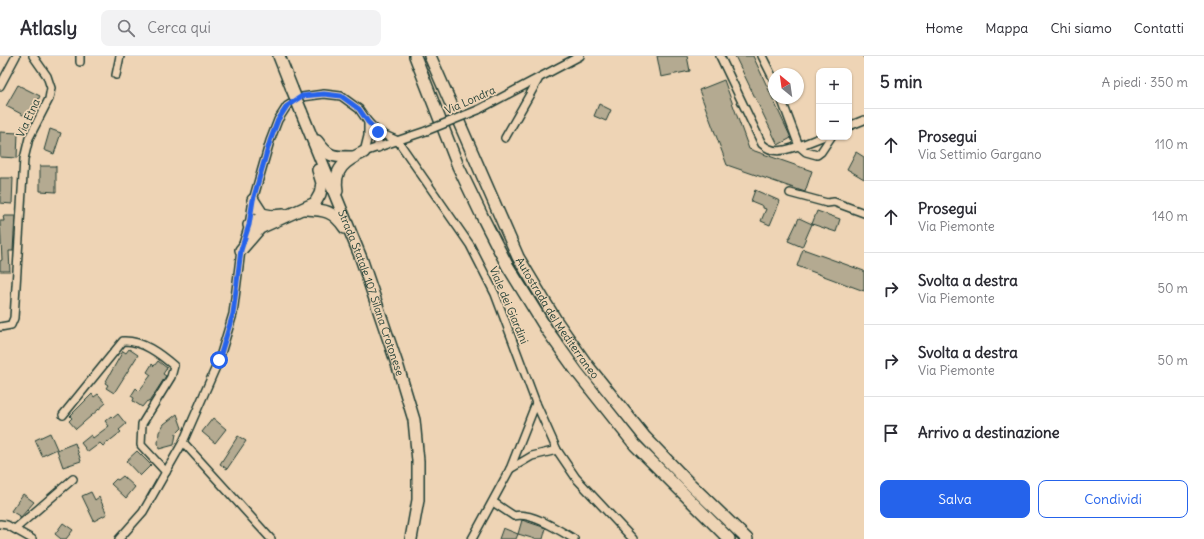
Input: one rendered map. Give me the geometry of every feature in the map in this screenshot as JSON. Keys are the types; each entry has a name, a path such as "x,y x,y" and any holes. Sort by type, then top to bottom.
{"highway":[{"name":"Strada Statale 107 Silana Crotonese","path":"279,56 305,124 361,258 398,367 414,420 418,461 418,500 411,539"},
{"name":"Autostrada del Mediterraneo","path":"415,56 458,166 482,216 507,265 547,330 577,372 635,445 729,539"},
{"name":"Autostrada del Mediterraneo","path":"430,56 518,257 557,322 587,365 644,436 747,539"},
{"path":"437,56 484,169 488,191"},
{"path":"301,111 324,151 334,157 359,155"},
{"path":"255,226 315,203 320,194 322,183 306,133 305,124"},
{"path":"346,221 335,182 343,164 359,155"},
{"path":"253,200 262,214 272,216"},
{"path":"301,209 327,211 336,217 345,227 361,258"},
{"path":"241,250 259,219 287,214"}],"street":[{"path":"0,86 16,56"},
{"name":"Via Etna","path":"0,327 11,325 14,318 24,159 29,138 49,99 51,88 47,76 33,56"},
{"path":"116,75 120,56"},
{"name":"Via Londra","path":"359,155 426,131 478,110 580,56"},
{"path":"720,56 762,144 775,152 799,146 816,139"},
{"path":"762,56 768,68"},
{"path":"506,138 538,79"},
{"path":"255,226 253,200 270,141 278,120 287,106 302,96 324,94 341,96 359,109 368,122 378,132 398,141"},
{"path":"783,104 799,146 806,152 817,155 821,152 829,140"},
{"path":"852,125 864,120"},
{"path":"359,155 368,136 368,122"},
{"path":"378,132 378,148"},
{"path":"368,136 378,148"},
{"name":"Viale dei Giardini","path":"398,141 470,245 495,294 536,403 557,450 576,478 633,539"},
{"path":"790,193 827,203 834,202 864,213"},
{"path":"119,539 143,512 183,442 219,360 233,314 241,250"},
{"path":"63,415 123,341 134,340 163,357 174,366 171,377 142,424 141,445 166,472"},
{"path":"472,539 510,469 536,403"},
{"path":"183,442 271,539"},
{"path":"510,469 532,456 557,450"},
{"path":"15,530 73,479"},
{"path":"493,502 514,516 520,514 547,524 574,539"},
{"path":"0,524 32,539"}],"building":[{"path":"657,56 687,56 690,71 661,77"},
{"path":"735,56 753,56 768,88 768,104 775,104 791,138 778,145"},
{"path":"724,80 749,149 812,171 805,192 727,165 699,90"},
{"path":"18,85 40,96 29,118 6,106"},
{"path":"599,104 611,110 606,121 594,116"},
{"path":"50,129 61,133 54,154 44,150"},
{"path":"0,132 18,133 17,158 0,157"},
{"path":"856,152 864,157 864,179 847,169"},
{"path":"40,166 56,166 56,192 40,191"},
{"path":"0,178 13,178 12,204 0,203"},
{"path":"755,190 780,201 770,225 761,221 766,209 763,208 763,206 751,201"},
{"path":"817,211 840,219 836,232 812,224"},
{"path":"3,216 15,216 13,251 9,251 10,271 0,271 0,261 2,260 0,221 4,221"},
{"path":"799,218 812,224 802,247 788,241"},
{"path":"803,249 864,271 864,291 797,266"},
{"path":"129,349 138,355 114,393 106,388 108,385 105,383 123,351 126,353"},
{"path":"158,361 167,368 163,374 166,376 149,402 147,401 142,407 133,401 134,398 131,396 136,388 139,391 151,375 147,372 152,364 154,366"},
{"path":"92,394 94,397 98,394 106,403 76,429 69,421 72,418 70,416"},
{"path":"118,414 126,424 119,430 121,432 103,446 100,443 88,452 81,443 91,435 93,438 109,426 105,421 111,416 113,418"},
{"path":"177,414 182,428 176,434 174,445 159,449 159,432 164,424"},
{"path":"213,418 226,429 215,443 202,432"},
{"path":"50,433 57,449 42,456 35,440"},
{"path":"238,436 246,441 227,469 220,464"},
{"path":"75,443 81,461 63,467 57,450"},
{"path":"137,451 151,465 140,476 126,461"},
{"path":"123,476 135,487 126,498 111,484 116,479 118,480"},
{"path":"91,492 95,500 99,497 107,514 94,521 82,496"},
{"path":"23,494 34,502 21,517 11,511"},
{"path":"522,520 546,528 543,539 535,539 518,534"},
{"path":"63,523 73,530 66,539 61,539 55,534"},
{"path":"503,528 518,534 516,539 499,539"}],"route":[{"path":"219,360 233,314 241,250 249,225 253,200 270,141 278,120 287,106 302,96 314,94 341,96 359,109 368,122 378,132"}]}
